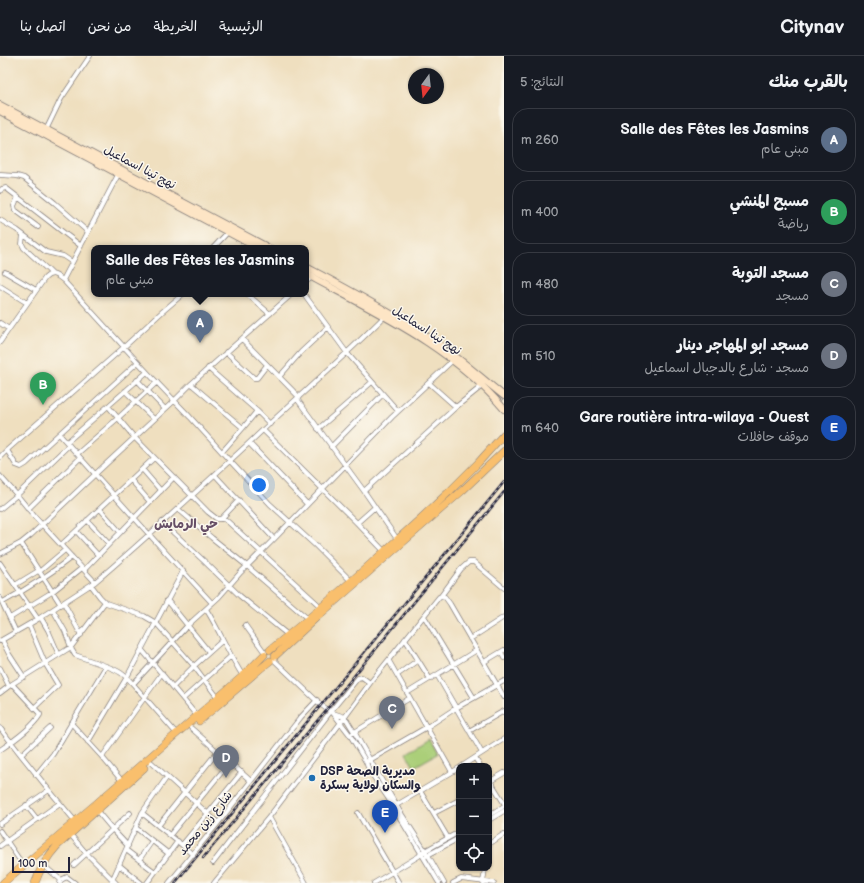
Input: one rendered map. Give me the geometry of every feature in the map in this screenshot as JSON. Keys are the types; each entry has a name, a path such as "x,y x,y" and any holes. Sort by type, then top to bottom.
{"main road":[{"name":"نهج تينا اسماعيل","path":"0,105 230,230 253,245"},
{"name":"نهج تينا اسماعيل","path":"0,110 119,173 262,245"},
{"name":"نهج تينا اسماعيل","path":"311,274 422,338 453,360 482,386 504,409"},
{"name":"نهج تينا اسماعيل","path":"311,274 376,305 434,340 504,396"},
{"path":"3,883 218,698 266,653 308,619 384,551 450,491 504,434"},
{"path":"35,883 39,872 51,852 70,834 151,762 273,659 317,618 463,490 504,451"},
{"path":"266,653 266,660 273,659"}],"street":[{"path":"46,130 61,99 90,56"},
{"path":"63,280 119,173"},
{"path":"0,175 24,178 88,232"},
{"path":"0,191 6,188 81,246"},
{"path":"18,197 14,206 15,210 38,227"},
{"path":"0,220 46,252 63,256 72,262"},
{"path":"216,245 230,230"},
{"path":"23,235 22,244 24,248 52,274 63,280 230,461 289,522 316,546 350,581"},
{"path":"5,272 36,290"},
{"path":"0,342 36,290 47,276 52,274"},
{"path":"0,286 27,303"},
{"path":"0,457 180,297"},
{"path":"251,297 270,314"},
{"path":"0,554 31,535 208,368 289,297"},
{"path":"306,297 347,353 398,411"},
{"path":"24,677 1,640 29,625 93,584 178,509 385,316"},
{"path":"0,323 9,329"},
{"path":"279,377 301,352 328,327"},
{"path":"242,339 298,398 318,429 397,539"},
{"path":"226,352 254,378 257,378 267,365"},
{"path":"132,684 398,411 453,360"},
{"path":"7,450 16,465 20,467 23,466 138,362"},
{"path":"208,368 270,424"},
{"path":"0,509 68,443 147,372"},
{"path":"137,380 165,409"},
{"path":"28,509 78,456 157,382"},
{"path":"318,429 372,382"},
{"path":"429,383 456,407"},
{"path":"191,384 243,428"},
{"path":"364,491 456,407 482,386"},
{"path":"125,391 154,419"},
{"path":"331,447 382,394"},
{"path":"108,406 154,458 215,518 226,520 321,607"},
{"path":"222,452 257,411"},
{"path":"264,430 384,551"},
{"path":"59,434 212,603"},
{"path":"249,443 307,504"},
{"path":"61,545 154,458"},
{"path":"142,469 161,490"},
{"path":"215,475 274,539"},
{"path":"0,476 17,494 38,521 83,569 105,602 144,616 156,623 194,666 218,698"},
{"path":"10,618 52,592 83,569 174,477"},
{"path":"131,480 150,502"},
{"path":"220,519 239,500"},
{"path":"357,523 375,507"},
{"path":"100,509 120,532"},
{"path":"178,509 308,619"},
{"path":"87,520 109,544"},
{"path":"162,522 240,596 288,635"},
{"path":"76,531 98,555"},
{"path":"20,543 38,572 62,604 81,635"},
{"path":"16,585 38,572 65,550"},
{"path":"2,602 21,593 72,557"},
{"path":"214,883 269,817 370,683 441,596 461,569 469,562 474,562 504,588"},
{"path":"0,563 29,606 48,630 59,655"},
{"path":"88,742 142,650 183,571"},
{"path":"441,596 445,597 450,604 504,697"},
{"path":"0,598 16,632"},
{"path":"167,600 209,652"},
{"path":"0,693 71,647 105,602"},
{"path":"206,609 243,676"},
{"path":"53,610 75,654 119,671 127,677 176,734"},
{"path":"424,616 474,698"},
{"path":"470,639 504,617"},
{"path":"29,625 45,663 58,685 34,708"},
{"path":"245,625 266,653"},
{"path":"405,639 430,679"},
{"path":"173,687 223,640"},
{"path":"142,650 197,716"},
{"path":"407,693 477,650"},
{"path":"484,662 502,651 504,658"},
{"path":"183,699 231,656"},
{"path":"273,659 321,705 332,712 345,717 355,732 368,761 369,770 395,806 439,883"},
{"path":"397,675 418,660"},
{"path":"389,661 452,772"},
{"path":"36,774 53,754 106,666"},
{"path":"0,668 11,685 40,714 25,731 0,750"},
{"path":"102,757 162,673"},
{"path":"437,675 482,753"},
{"path":"213,863 358,678 362,677 370,683"},
{"path":"368,761 504,681"},
{"path":"350,735 410,698"},
{"name":"شارع زين محمد","path":"169,883 218,824 301,717 317,700"},
{"path":"469,730 504,711"},
{"path":"332,712 368,761"},
{"path":"71,723 122,781"},
{"path":"0,728 21,756 76,821"},
{"path":"21,756 50,728"},
{"path":"191,728 251,781"},
{"path":"467,763 504,739"},
{"path":"158,826 218,751"},
{"path":"475,758 478,763"},
{"path":"151,762 218,824"},
{"path":"170,835 230,762"},
{"path":"395,806 456,770"},
{"path":"182,845 242,772"},
{"path":"492,780 504,773"},
{"path":"70,834 113,882 142,813 167,777"},
{"path":"492,784 504,805 492,813"},
{"path":"0,824 49,790"},
{"path":"420,791 448,838"},
{"path":"434,813 456,802"},
{"path":"0,846 60,803"},
{"path":"26,805 37,819"},
{"path":"97,810 127,848 139,860 155,872"},
{"path":"492,818 504,811"},
{"path":"74,866 130,813"},
{"path":"142,813 192,854"},
{"path":"358,814 399,883"},
{"path":"269,817 306,883"},
{"path":"136,828 169,854"},
{"path":"0,831 23,865"},
{"path":"423,855 456,834"},
{"path":"492,842 504,834"},
{"path":"374,883 423,855 456,839"},
{"path":"139,860 152,841"},
{"path":"147,883 178,841"},
{"path":"423,855 444,883"},
{"path":"43,865 61,882 67,877 75,883"},
{"path":"119,865 141,883"},
{"path":"483,882 484,871"},
{"path":"453,883 461,879 494,883"}],"green space":[{"path":"429,739 437,754 414,767 406,753"}],"railway":[{"path":"175,883 504,482"},
{"path":"203,858 504,492"}],"place":[{"name":"Salle des Fêtes les Jasmins","path":"200,343"},
{"name":"مسبح المنشي","path":"43,405"},
{"name":"مسجد التوبة","path":"392,729"},
{"name":"مسجد ابو المهاجر دينار","path":"226,778"},
{"name":"DSP مديرية الصحة والسكان لولاية بسكرة","path":"312,778"},
{"name":"Gare routière intra-wilaya - Ouest","path":"385,833"}],"district":[{"name":"حي الرمايش","path":"186,523"}]}
